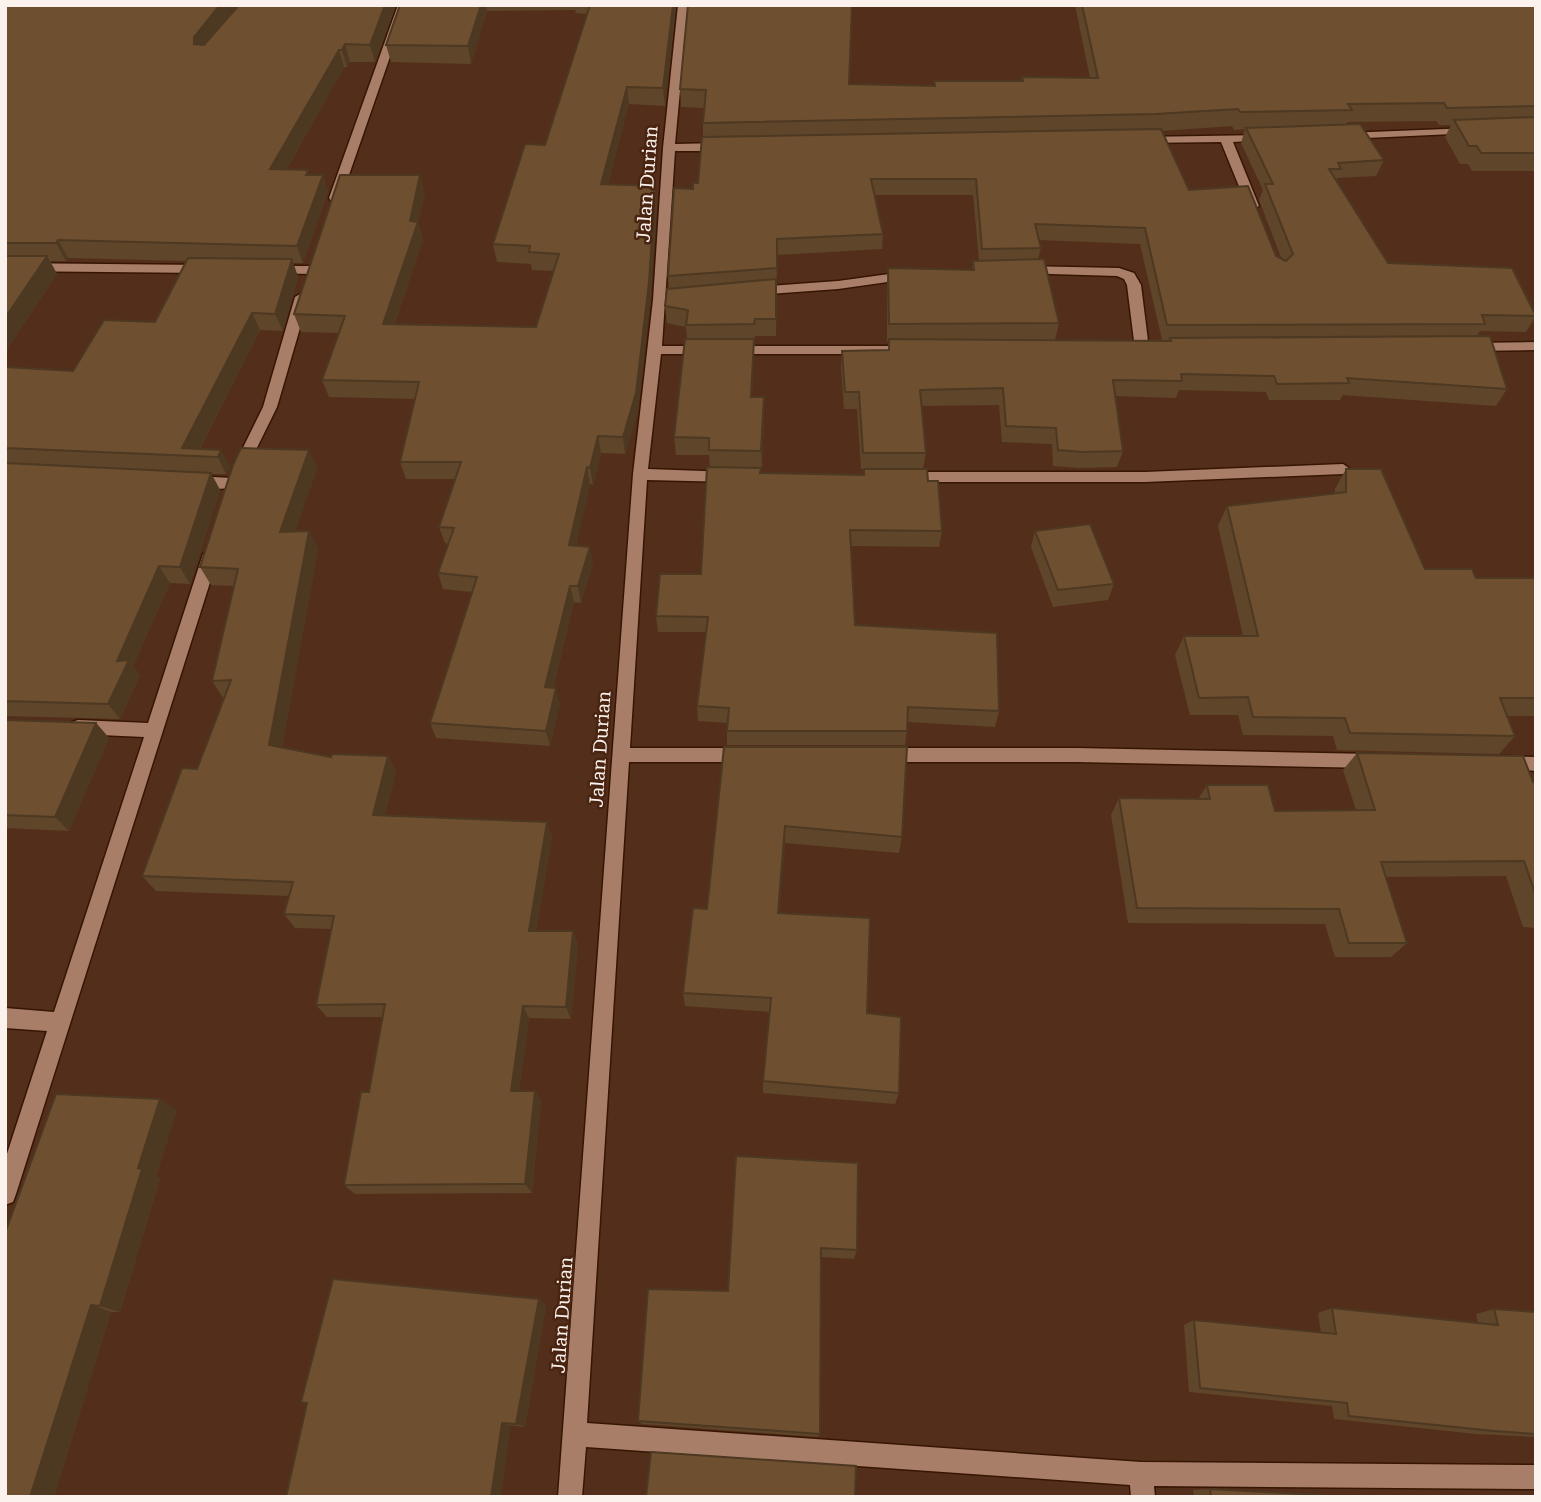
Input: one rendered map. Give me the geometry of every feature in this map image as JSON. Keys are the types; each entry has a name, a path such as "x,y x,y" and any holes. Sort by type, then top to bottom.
{"street":[{"path":"328,220 403,5"},
{"name":"Jalan Durian","path":"570,1497 640,474 654,350 666,299 670,148 683,5"},
{"path":"1336,136 1485,131"},
{"path":"1131,140 1281,138"},
{"path":"1226,139 1259,223"},
{"path":"670,148 737,146"},
{"path":"180,480 231,489 270,407 312,264 255,270"},
{"path":"5,267 213,269"},
{"path":"1015,270 1119,272 1129,276 1134,285 1142,349"},
{"path":"746,291 838,285 922,274"},
{"path":"1456,348 1536,346"},
{"path":"654,350 923,349"},
{"path":"896,477 1145,477 1343,469"},
{"path":"640,474 744,477"},
{"path":"5,1194 217,535"},
{"path":"60,727 155,730"},
{"path":"620,755 758,755"},
{"path":"869,755 1076,755 1395,761"},
{"path":"1479,763 1536,764"},
{"path":"5,1018 61,1022"},
{"path":"575,1434 1142,1485 1536,1477"}],"building":[{"path":"7,5 220,5 194,37 194,44 204,45 239,5 385,5 370,45 345,44 342,50 339,50 270,169 308,170 306,175 323,175 297,246 58,240 56,243 5,243"},
{"path":"400,5 481,5 468,46 386,45"},
{"path":"590,5 673,5 663,88 627,87 601,184 655,186 649,282 636,393 623,437 598,436 590,468 587,467 569,545 590,547 578,586 570,586 545,687 556,688 546,731 430,723 477,577 438,573 454,528 439,527 461,462 400,462 419,382 322,380 345,316 294,314 340,175 420,175 410,221 418,222 383,324 536,327 559,254 529,252 530,246 493,244 525,144 545,145"},
{"path":"688,5 852,5 849,84 935,86 934,81 1023,81 1022,77 1098,78 1082,5 1536,5 1536,106 1447,108 1444,103 1348,104 1352,110 1240,112 1238,109 1155,114 703,123 706,90 680,89"},
{"path":"1536,117 1536,153 1481,153 1477,146 1469,146 1454,120"},
{"path":"1360,124 1384,160 1338,163 1341,169 1329,169 1388,263 1512,268 1536,316 1482,315 1485,324 1167,325 1145,228 1035,224 1041,248 982,249 976,179 871,179 883,234 777,239 777,268 668,276 674,188 693,189 693,183 698,183 702,137 1161,129 1189,190 1248,186 1276,256 1286,261 1293,254 1265,184 1273,184 1246,128"},
{"path":"5,256 47,256 5,318"},
{"path":"188,258 292,259 275,314 252,313 182,448 221,450 218,457 5,448 5,367 73,371 104,320 155,322"},
{"path":"1044,259 1059,323 889,324 888,268 974,270 973,261"},
{"path":"776,279 776,319 755,319 754,324 686,325 688,310 665,306 667,289"},
{"path":"1490,336 1507,389 1347,378 1349,383 1277,384 1274,376 1181,374 1182,381 1113,380 1123,451 1083,452 1058,450 1056,428 1006,426 1003,388 920,390 926,453 863,453 859,392 845,392 842,351 889,350 889,339 1171,341 1170,338"},
{"path":"685,339 754,339 751,397 764,397 761,451 709,450 709,438 674,437"},
{"path":"241,448 309,450 280,532 309,531 269,745 331,757 332,754 388,756 373,815 547,822 529,931 573,931 566,1007 523,1006 511,1091 535,1091 525,1184 344,1185 361,1092 369,1092 385,1004 316,1005 334,916 284,914 293,882 142,876 182,768 197,769 231,680 212,681 238,569 200,567"},
{"path":"5,463 211,473 180,567 159,566 117,661 129,660 108,704 5,701"},
{"path":"707,467 761,468 760,473 864,475 864,469 927,469 928,481 938,481 942,531 850,530 855,625 997,633 999,711 908,707 907,731 727,731 729,708 697,706 708,617 656,616 660,574 701,574"},
{"path":"1346,469 1381,469 1425,569 1472,569 1476,578 1536,578 1536,698 1500,698 1515,736 1350,733 1345,718 1253,717 1248,697 1199,698 1184,636 1258,636 1227,506 1346,492"},
{"path":"1090,524 1114,584 1058,590 1035,531"},
{"path":"5,720 96,723 55,817 5,815"},
{"path":"724,747 907,747 902,837 785,826 778,913 870,918 867,1013 901,1017 899,1093 763,1081 771,998 683,993 693,908 707,909"},
{"path":"1357,753 1523,756 1533,782 1536,782 1536,896 1524,861 1381,862 1407,943 1349,943 1339,909 1137,908 1119,798 1210,799 1207,785 1268,785 1275,811 1375,810"},
{"path":"56,1094 160,1099 138,1168 142,1169 100,1306 91,1305 30,1497 5,1497 5,1233"},
{"path":"736,1156 858,1163 857,1250 821,1248 820,1434 638,1421 648,1289 728,1291"},
{"path":"333,1279 539,1299 516,1424 502,1423 491,1497 286,1497 307,1403 301,1402"},
{"path":"1332,1308 1498,1325 1494,1309 1536,1312 1536,1434 1349,1416 1347,1403 1200,1388 1194,1320 1336,1334"},
{"path":"651,1452 856,1466 855,1497 646,1497"},
{"path":"1210,1489 1320,1495 1321,1497 1211,1497"}]}
